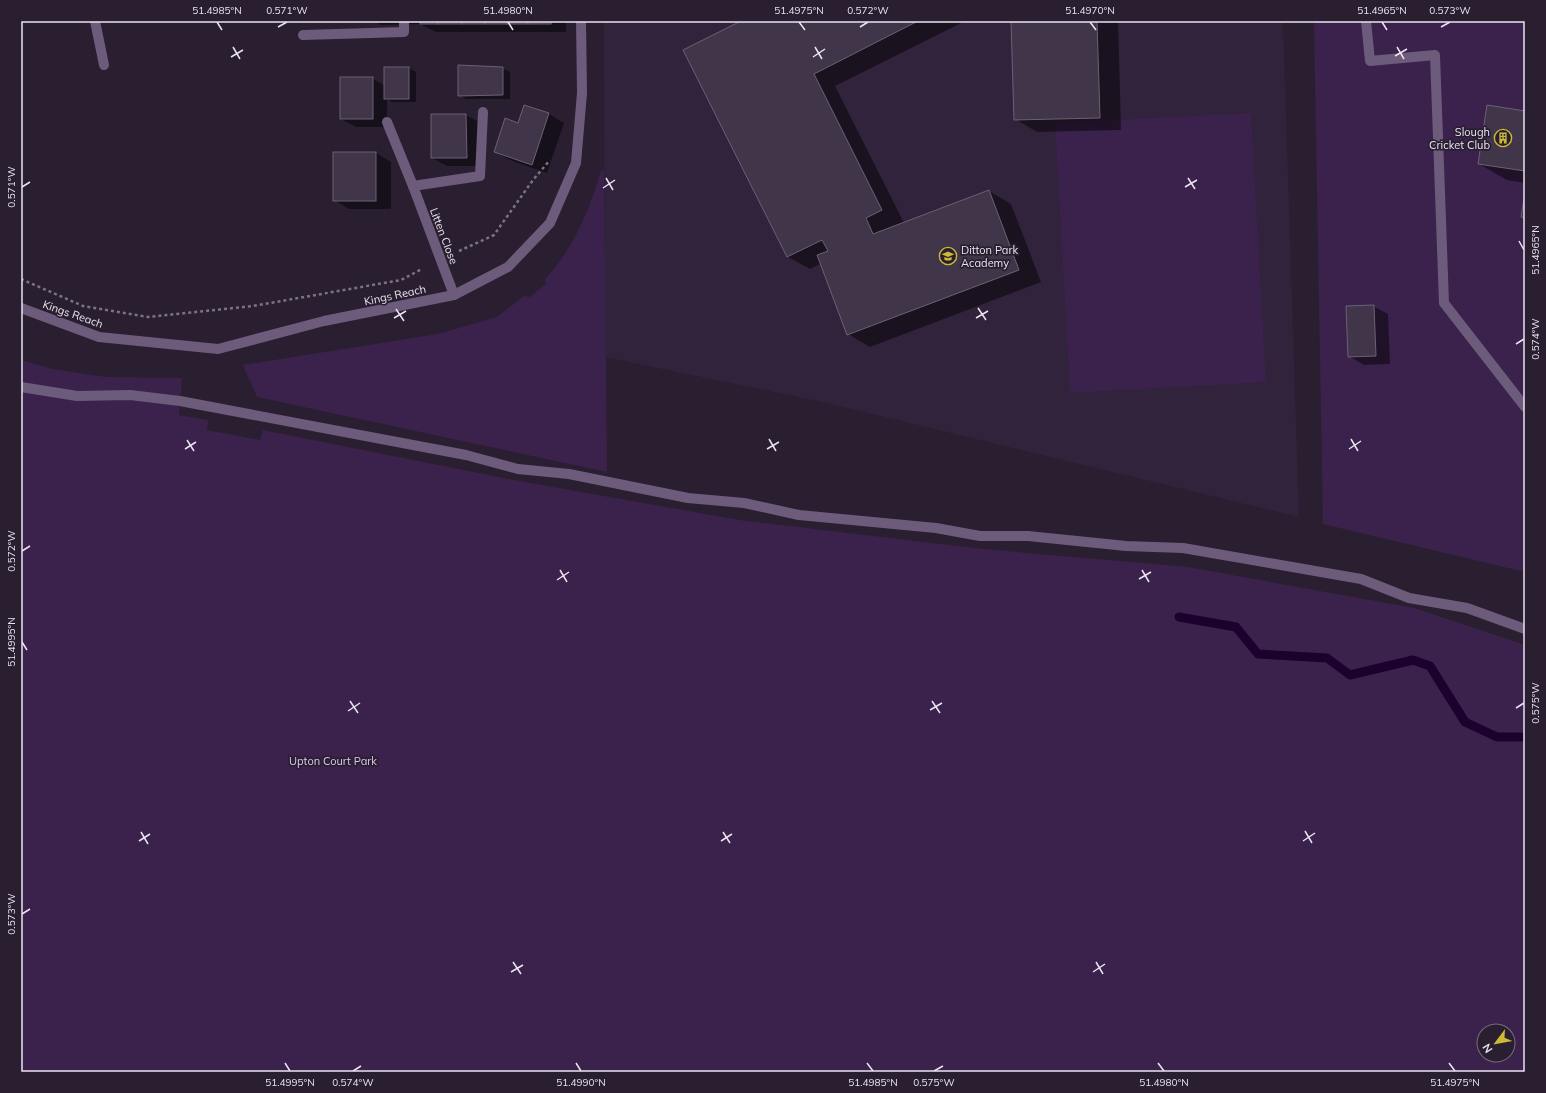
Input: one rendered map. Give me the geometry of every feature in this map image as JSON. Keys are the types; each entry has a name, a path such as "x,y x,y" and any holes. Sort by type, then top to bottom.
{"street":[{"path":"94,21 104,65"},
{"path":"303,35 404,32 404,21"},
{"name":"Kings Reach","path":"21,308 99,336 218,348 324,321 454,295 508,267 550,223 576,163 582,93 581,21"},
{"path":"1366,21 1370,61 1435,55 1444,303 1525,407"},
{"path":"413,186 480,176 483,112"},
{"name":"Litten Close","path":"387,122 454,295"},
{"path":"21,387 77,396 130,395 180,401 466,455 518,469 569,474 688,498 744,503 799,514 936,528 980,536 1028,536 1126,546 1183,548 1361,579 1409,598 1467,608 1525,629"}],"path":[{"path":"21,279 83,306 148,317 253,306 401,280 494,235 533,180 550,160"}],"shaded area":[{"name":"Ditton Park Academy","path":"604,21 1283,21 1299,517 827,403 605,357"}],"green space":[{"path":"1314,21 1525,21 1525,572 1323,524"},
{"path":"1251,113 1266,382 1070,393 1055,123"},
{"path":"604,169 607,472 257,397 243,365 438,334 497,317 524,296 530,297 546,284 545,279 564,255 572,242 586,215 601,171"},
{"name":"Upton Court Park","path":"21,360 52,369 106,377 182,378 179,415 208,420 207,430 260,440 263,430 514,480 739,520 983,549 1188,567 1414,608 1525,645 1525,1072 21,1072"}],"building":[{"path":"420,21 438,21 438,24 420,24"},
{"path":"438,21 462,21 462,24 438,24"},
{"path":"462,21 485,21 485,24 462,24"},
{"path":"485,21 507,21 507,24 485,24"},
{"path":"507,21 528,21 528,24 507,24"},
{"path":"528,21 551,21 551,24 528,24"},
{"path":"741,21 918,21 814,74 882,210 866,218 873,234 989,190 1019,270 847,335 817,255 828,251 822,240 787,257 683,50"},
{"path":"1011,21 1097,21 1100,118 1014,120"},
{"path":"458,65 503,67 503,95 458,96"},
{"path":"384,67 409,67 409,99 384,99"},
{"path":"340,77 373,77 373,119 340,119"},
{"path":"524,105 549,113 532,165 494,152 505,118 518,123"},
{"name":"Slough Cricket Club","path":"1487,105 1525,111 1525,171 1478,164"},
{"path":"431,114 466,114 467,158 431,158"},
{"path":"333,152 376,152 376,201 333,201"},
{"path":"1525,193 1525,218 1521,217"},
{"path":"1374,305 1376,356 1348,357 1346,306"}],"waterway":[{"path":"1179,617 1236,627 1258,654 1327,658 1350,675 1413,660 1430,666 1465,722 1497,737 1525,737"}],"place":[{"name":"Slough Cricket Club","path":"1503,138"},
{"name":"Ditton Park Academy","path":"948,256"}]}
